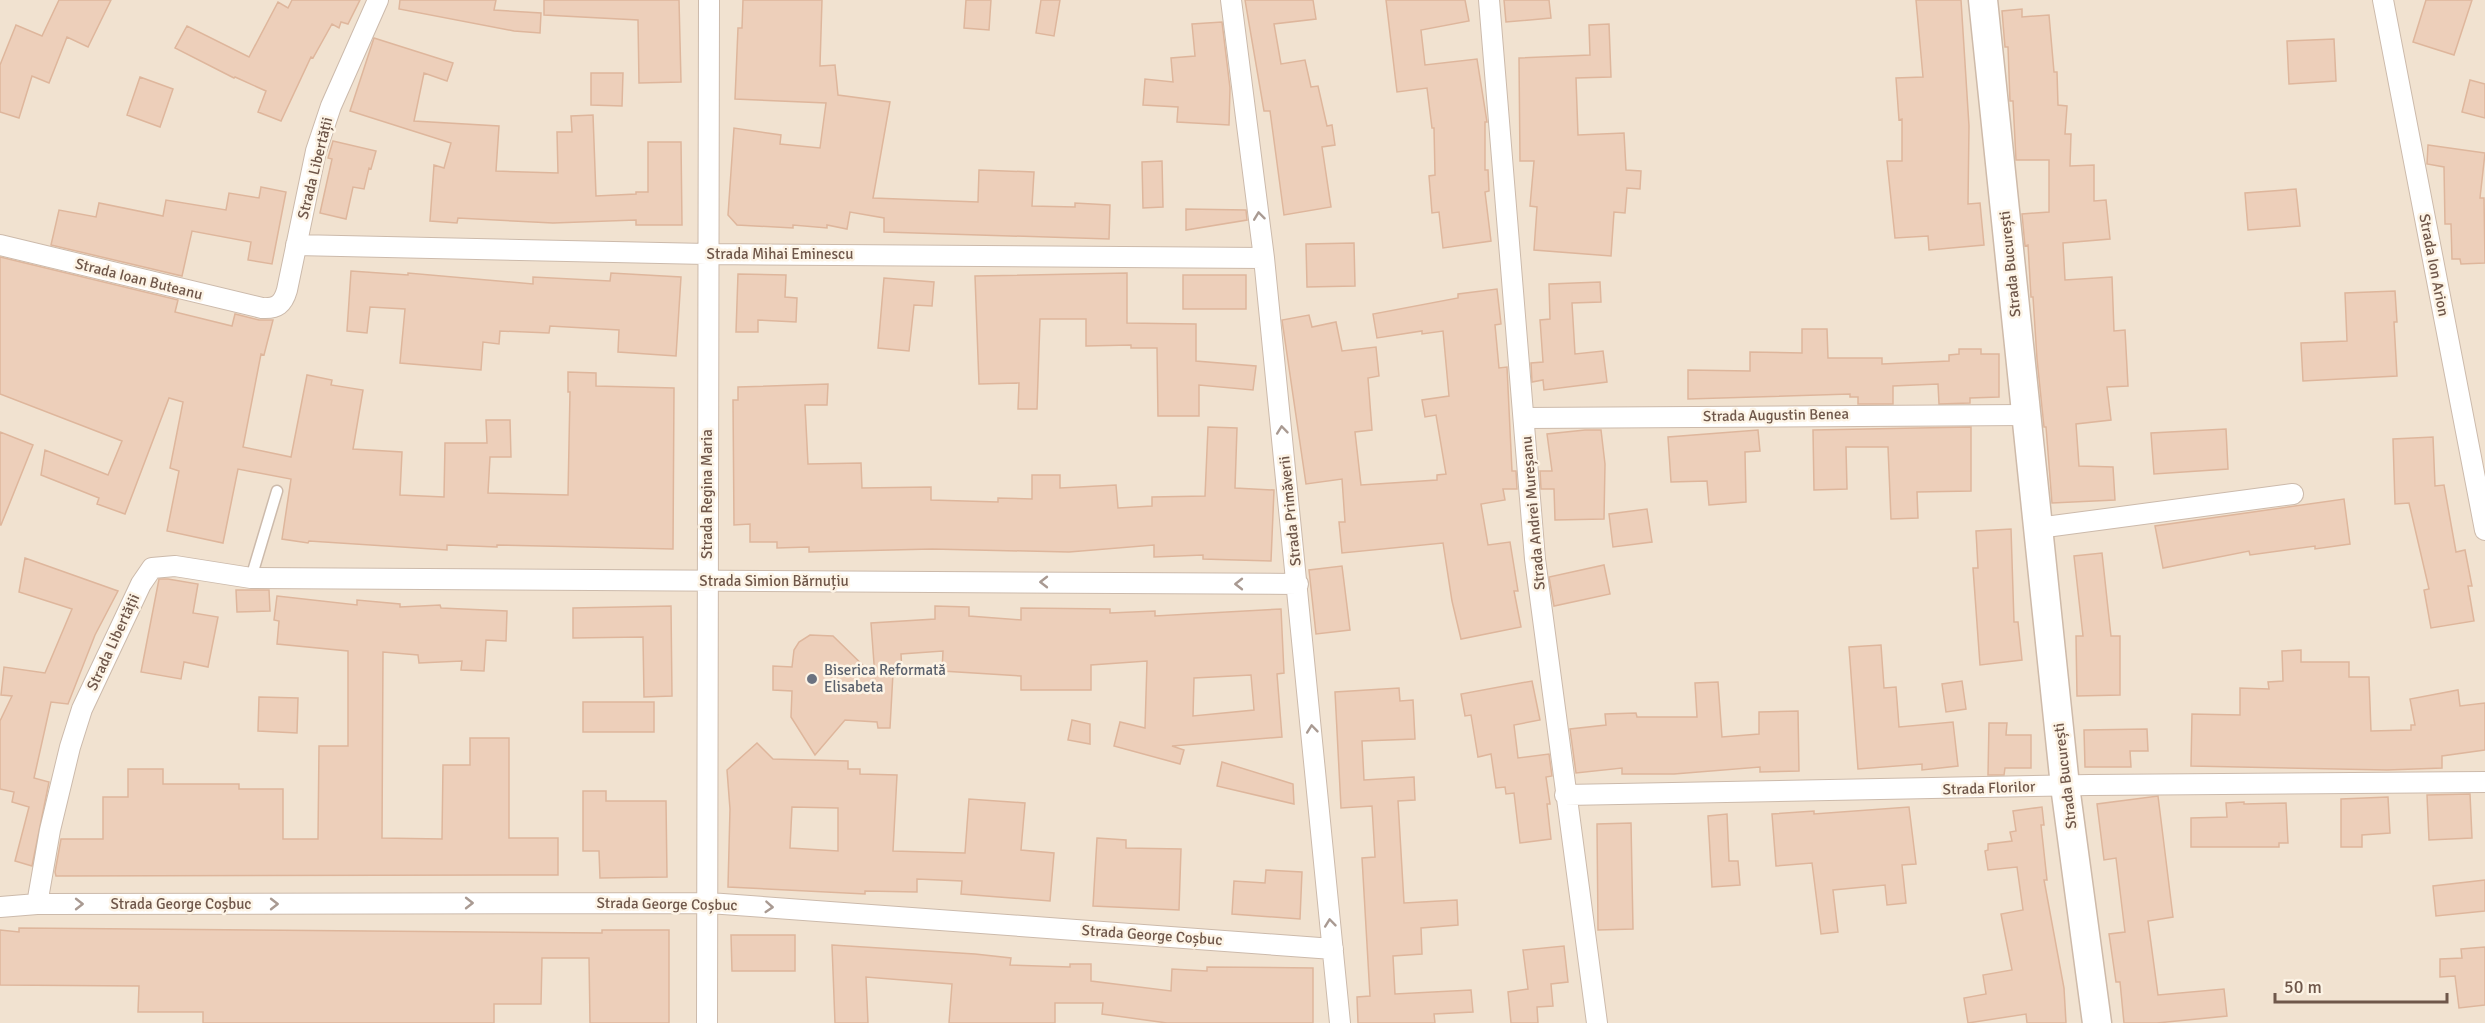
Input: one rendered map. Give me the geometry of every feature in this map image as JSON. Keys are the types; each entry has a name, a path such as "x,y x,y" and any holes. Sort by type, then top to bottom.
{"main road":[{"name":"Strada București","path":"1983,0 2065,786 2097,1023"}],"street":[{"name":"Strada Libertății","path":"278,306 284,300 287,290 316,151 331,106 378,0"},
{"name":"Strada Regina Maria","path":"707,1023 709,903 706,580 709,0"},
{"name":"Strada Primăverii","path":"1230,0 1264,258 1340,1023"},
{"name":"Strada Andrei Mureșanu","path":"1489,0 1535,559 1597,1023"},
{"name":"Strada Ion Arion","path":"2383,0 2485,530"},
{"name":"Strada Ioan Buteanu","path":"0,245 262,308 278,306"},
{"name":"Strada Mihai Eminescu","path":"296,245 707,254 1264,258"},
{"name":"Strada Augustin Benea","path":"1525,418 2026,415"},
{"path":"2038,528 2293,494"},
{"name":"Strada Libertății","path":"37,904 50,830 79,719 145,575 152,568 175,566 250,578"},
{"name":"Strada Simion Bărnuțiu","path":"250,578 1298,584"},
{"name":"Strada Florilor","path":"1565,795 2065,786 2485,782"},
{"name":"Strada George Coșbuc","path":"0,907 37,904 709,903 1333,948"}],"lane":[{"path":"250,578 278,491"}],"shaded area":[{"path":"0,0 2485,0 2485,1023 0,1023"}],"building":[{"path":"59,0 111,0 88,47 67,37 49,83 32,76 19,118 0,112 0,65 16,25 42,36"},
{"path":"292,0 360,0 348,24 341,22 339,28 332,24 313,58 311,57 281,121 258,112 266,91 234,78 175,48 187,26 249,57 278,2 288,8"},
{"path":"400,0 496,0 494,10 541,13 540,33 514,31 399,9"},
{"path":"544,0 679,0 681,82 639,83 638,20 544,15"},
{"path":"743,0 822,0 820,66 835,65 838,95 890,102 873,198 978,202 979,170 1034,172 1032,206 1075,207 1075,203 1110,205 1109,239 884,232 884,218 850,212 847,229 827,225 827,228 793,225 793,228 737,225 728,215 734,128 781,135 780,144 820,148 826,103 735,99 738,28 742,28"},
{"path":"966,0 991,0 989,30 964,28"},
{"path":"1041,0 1060,0 1054,36 1036,33"},
{"path":"1245,0 1313,0 1316,19 1274,24 1281,64 1305,60 1311,87 1318,86 1327,126 1332,125 1335,145 1322,147 1331,207 1284,215 1270,111 1264,111"},
{"path":"1386,0 1465,0 1469,21 1421,30 1425,65 1477,59 1487,122 1485,122 1485,170 1488,170 1489,191 1485,192 1491,241 1443,248 1439,212 1432,213 1429,176 1435,175 1434,128 1432,128 1427,88 1397,92"},
{"path":"1504,0 1549,0 1551,18 1506,22"},
{"path":"1916,0 1961,0 1969,126 1968,204 1980,203 1984,245 1929,250 1928,236 1895,238 1887,161 1902,161 1902,119 1899,120 1896,78 1923,77"},
{"path":"2426,0 2472,0 2454,55 2413,42"},
{"path":"2022,9 2022,17 2049,15 2054,72 2057,72 2058,105 2067,106 2065,134 2071,134 2070,166 2094,165 2094,201 2106,200 2110,239 2063,243 2065,280 2112,277 2114,331 2125,330 2128,386 2107,387 2111,420 2076,424 2079,466 2113,467 2115,500 2052,503 2033,297 2031,297 2028,245 2025,246 2022,214 2049,212 2049,160 2016,160 2013,101 2010,101 2008,47 2005,47 2002,11"},
{"path":"1222,22 1230,88 1229,125 1177,122 1178,107 1143,105 1145,79 1173,82 1171,58 1195,56 1192,24"},
{"path":"1609,24 1611,77 1576,78 1578,135 1624,133 1626,170 1641,171 1640,189 1627,188 1625,213 1614,212 1611,256 1534,250 1537,207 1530,206 1534,161 1520,161 1519,58 1590,55 1589,25"},
{"path":"374,38 453,63 447,81 424,73 414,121 499,126 496,171 558,173 557,132 572,132 571,116 593,115 596,196 636,194 636,192 648,192 648,142 681,142 682,225 636,225 636,220 553,223 458,218 457,223 430,221 434,165 444,168 451,143 350,111"},
{"path":"2334,39 2336,81 2289,84 2287,41"},
{"path":"591,73 623,73 622,106 591,105"},
{"path":"140,77 173,89 160,127 127,115"},
{"path":"2470,80 2485,84 2485,118 2462,112"},
{"path":"333,141 376,151 364,189 353,187 346,219 320,213 332,159 328,158"},
{"path":"2428,145 2485,153 2480,198 2484,198 2485,263 2461,264 2460,259 2452,259 2451,224 2445,224 2444,167 2427,164"},
{"path":"1162,161 1163,207 1143,208 1142,162"},
{"path":"261,187 286,192 272,264 248,260 251,242 192,231 182,276 51,245 59,210 96,217 99,203 163,216 166,200 226,210 229,193 259,198"},
{"path":"2296,189 2300,226 2248,230 2245,193"},
{"path":"1186,209 1246,210 1247,220 1186,230"},
{"path":"1354,243 1355,286 1307,287 1306,244"},
{"path":"0,257 178,300 175,312 232,326 235,314 259,320 273,320 264,355 261,354 243,447 291,457 307,375 332,380 331,385 363,390 353,449 402,452 400,495 444,497 445,443 487,443 486,420 510,420 511,457 490,457 488,493 568,495 570,392 568,392 568,372 596,373 596,386 674,388 673,549 447,545 447,550 309,541 308,543 282,539 291,479 238,469 223,543 167,531 179,471 170,468 183,402 169,398 125,514 97,504 99,498 41,475 45,450 108,475 122,441 0,394"},
{"path":"351,271 408,275 408,273 533,284 533,277 610,281 611,273 681,277 676,356 618,352 619,330 550,326 549,333 500,331 499,344 483,342 481,370 400,363 405,309 370,307 367,333 347,331"},
{"path":"1127,273 1127,323 1196,324 1196,361 1256,366 1253,390 1199,385 1199,416 1158,416 1157,348 1131,348 1131,345 1086,346 1086,319 1040,319 1037,409 1018,409 1019,383 979,384 975,276"},
{"path":"738,274 786,275 785,297 797,298 796,322 758,320 758,332 736,332"},
{"path":"1183,275 1246,275 1246,309 1183,309"},
{"path":"884,278 934,282 932,306 914,305 909,351 878,348"},
{"path":"1600,282 1601,302 1572,303 1575,354 1603,351 1607,382 1544,390 1543,380 1532,382 1531,363 1543,362 1540,320 1550,319 1549,284"},
{"path":"1497,289 1501,324 1495,325 1499,368 1507,367 1512,471 1516,471 1517,489 1503,489 1505,500 1481,504 1488,545 1510,542 1518,591 1514,591 1521,627 1461,639 1452,601 1443,543 1342,553 1339,522 1345,522 1342,479 1306,484 1282,320 1309,315 1312,327 1336,322 1342,351 1376,347 1379,376 1368,378 1372,430 1355,432 1361,485 1437,480 1437,475 1446,474 1436,415 1425,417 1422,400 1449,396 1443,331 1422,334 1422,331 1377,338 1373,314 1458,298 1458,294"},
{"path":"2395,291 2397,376 2303,381 2301,343 2347,341 2345,293"},
{"path":"1802,329 1827,329 1828,358 1882,358 1882,364 1949,361 1949,355 1959,354 1959,349 1981,349 1981,354 1999,354 1999,397 1970,398 1970,403 1939,404 1938,384 1893,386 1893,404 1858,404 1858,397 1850,397 1850,394 1688,399 1688,370 1750,371 1750,352 1802,353"},
{"path":"828,384 827,405 805,405 808,464 861,463 862,488 931,487 931,500 998,502 998,498 1032,499 1032,475 1060,475 1060,488 1116,485 1118,508 1152,506 1152,497 1205,496 1208,427 1237,428 1235,488 1274,490 1271,561 1203,559 1203,555 1154,557 1154,545 1069,552 932,549 809,552 809,547 777,548 777,542 750,542 750,524 734,525 733,400 738,400 738,387"},
{"path":"1971,427 1971,491 1917,492 1918,518 1891,519 1888,447 1846,447 1847,489 1814,490 1813,430"},
{"path":"2226,429 2228,469 2154,474 2151,433"},
{"path":"1601,430 1605,464 1604,519 1555,520 1554,489 1541,489 1540,471 1552,471 1547,434"},
{"path":"1758,430 1760,451 1745,452 1746,502 1709,505 1707,481 1671,482 1668,437"},
{"path":"0,432 33,445 1,525 0,525"},
{"path":"2433,437 2435,486 2444,485 2456,552 2465,550 2472,586 2468,586 2474,621 2431,628 2424,590 2429,589 2409,503 2395,504 2393,439"},
{"path":"2344,499 2350,544 2315,549 2315,546 2250,555 2249,551 2163,568 2155,526"},
{"path":"1647,509 1652,542 1613,547 1609,514"},
{"path":"2011,529 2014,622 2018,622 2022,660 1980,665 1973,568 1978,568 1976,531"},
{"path":"2102,553 2111,636 2120,636 2120,695 2077,696 2076,636 2083,636 2074,556"},
{"path":"25,558 118,591 95,635 68,704 51,702 34,778 49,782 32,866 15,861 29,807 12,802 14,792 0,789 0,721 12,696 1,695 4,667 45,673 72,609 19,592"},
{"path":"1604,565 1610,594 1554,606 1549,577"},
{"path":"1342,566 1350,630 1316,634 1309,570"},
{"path":"159,579 198,584 193,613 218,617 208,667 184,662 181,679 141,672"},
{"path":"236,590 269,590 270,611 237,612"},
{"path":"277,596 357,605 357,600 400,604 400,607 440,605 441,608 507,611 506,641 486,640 484,671 461,670 462,661 419,663 418,655 383,652 382,838 442,839 443,765 470,765 470,738 509,738 509,838 558,838 558,875 56,876 61,839 103,839 103,797 128,797 128,769 163,769 163,784 239,784 239,789 283,789 283,839 318,839 319,746 348,746 348,651 277,644 279,621 274,620"},
{"path":"671,606 672,696 644,697 643,637 573,638 573,608"},
{"path":"935,606 969,607 969,616 1021,620 1021,608 1110,609 1110,613 1155,611 1155,616 1281,609 1284,673 1277,674 1282,737 1172,746 1184,750 1180,764 1114,746 1120,722 1145,728 1147,661 1091,665 1091,690 1021,690 1021,676 942,671 943,651 901,654 902,672 893,673 890,728 878,728 877,722 845,720 815,755 791,717 792,691 773,690 773,666 792,667 794,650 799,642 810,635 833,636 875,677 871,623 935,619","holes":["1251,675 1254,710 1193,716 1194,678"]},
{"path":"1881,645 1884,688 1896,687 1899,727 1953,722 1958,766 1922,770 1922,764 1858,769 1849,647"},
{"path":"2301,650 2301,662 2349,662 2349,677 2369,677 2371,731 2411,730 2411,725 2415,725 2410,699 2458,690 2460,706 2485,703 2485,750 2442,756 2442,768 2387,770 2191,766 2192,714 2240,715 2240,688 2269,689 2268,682 2283,681 2282,651"},
{"path":"1532,681 1540,720 1514,725 1518,758 1549,754 1552,776 1546,777 1550,804 1547,804 1551,839 1520,843 1514,793 1506,794 1505,787 1496,788 1491,754 1478,757 1471,715 1465,716 1461,694"},
{"path":"1962,681 1966,709 1946,712 1942,684"},
{"path":"1718,682 1722,737 1759,734 1759,712 1798,711 1799,771 1760,772 1760,767 1674,774 1622,774 1622,768 1576,773 1570,729 1606,725 1605,714 1636,713 1637,717 1697,717 1695,683"},
{"path":"1399,688 1400,701 1413,700 1415,739 1362,741 1364,780 1414,777 1415,800 1398,801 1404,903 1457,900 1458,925 1421,928 1422,954 1393,956 1395,994 1471,990 1473,1012 1434,1014 1435,1023 1358,1023 1357,997 1370,996 1362,858 1375,857 1372,806 1341,808 1335,692"},
{"path":"259,697 298,698 297,733 258,731"},
{"path":"583,702 654,702 654,732 583,732"},
{"path":"1072,720 1090,724 1090,744 1068,740"},
{"path":"1989,723 2007,723 2006,735 2031,735 2031,768 2005,768 2004,775 1988,775"},
{"path":"2147,729 2148,751 2130,751 2131,767 2085,767 2084,730"},
{"path":"757,743 773,759 848,761 848,769 860,769 860,774 897,775 893,851 965,853 969,799 1025,803 1021,850 1054,853 1050,901 961,894 962,881 917,879 917,892 865,891 865,894 728,887 730,809 727,770","holes":["792,807 838,808 838,851 790,848"]},
{"path":"1222,762 1293,784 1294,804 1217,786"},
{"path":"583,791 606,791 606,801 666,801 667,877 600,878 599,851 583,851"},
{"path":"2470,794 2472,838 2429,840 2427,795"},
{"path":"2158,796 2173,917 2148,921 2158,995 2224,989 2227,1016 2157,1023 2124,1023 2120,982 2116,982 2109,934 2125,932 2116,858 2104,860 2097,804"},
{"path":"2388,797 2390,833 2362,835 2362,847 2341,847 2341,799"},
{"path":"2244,802 2244,804 2286,803 2288,843 2279,843 2279,847 2191,847 2191,818 2227,817 2226,803"},
{"path":"1909,807 1916,864 1902,865 1906,903 1887,905 1885,885 1833,890 1838,932 1821,934 1812,863 1776,866 1772,814 1814,811 1814,814"},
{"path":"2042,807 2044,825 2041,825 2047,880 2044,880 2064,988 2066,1023 2027,1023 2026,1014 1968,1023 1964,998 1986,994 1983,975 2012,970 2001,914 2023,910 2017,867 1988,870 1985,851 1988,850 1988,844 2012,841 2010,832 2016,831 2013,811"},
{"path":"1727,814 1729,861 1738,861 1740,885 1712,887 1708,816"},
{"path":"1631,823 1633,929 1598,930 1597,824"},
{"path":"1097,838 1126,840 1126,848 1181,849 1179,910 1093,906"},
{"path":"1266,870 1302,872 1300,919 1232,914 1234,881 1265,883"},
{"path":"2485,880 2485,911 2436,916 2433,886"},
{"path":"19,928 602,933 602,930 669,930 669,1023 590,1023 589,958 542,958 541,1004 494,1004 494,1023 203,1023 203,1012 138,1012 139,986 0,985 0,930 19,932"},
{"path":"731,935 795,935 795,971 732,971"},
{"path":"832,945 1011,958 1010,965 1070,967 1070,964 1091,964 1091,981 1171,991 1172,969 1207,971 1207,967 1313,968 1313,1023 1167,1023 1102,1014 1103,1003 1055,1003 1055,1023 949,1023 952,984 866,977 868,1023 835,1023"},
{"path":"1564,946 1568,982 1551,984 1553,1006 1537,1007 1538,1023 1511,1023 1508,992 1528,989 1523,950"},
{"path":"2485,947 2485,1005 2459,1008 2455,976 2440,977 2440,959 2462,958 2461,949"}],"place":[{"name":"Biserica Reformată Elisabeta","path":"812,679"}]}
